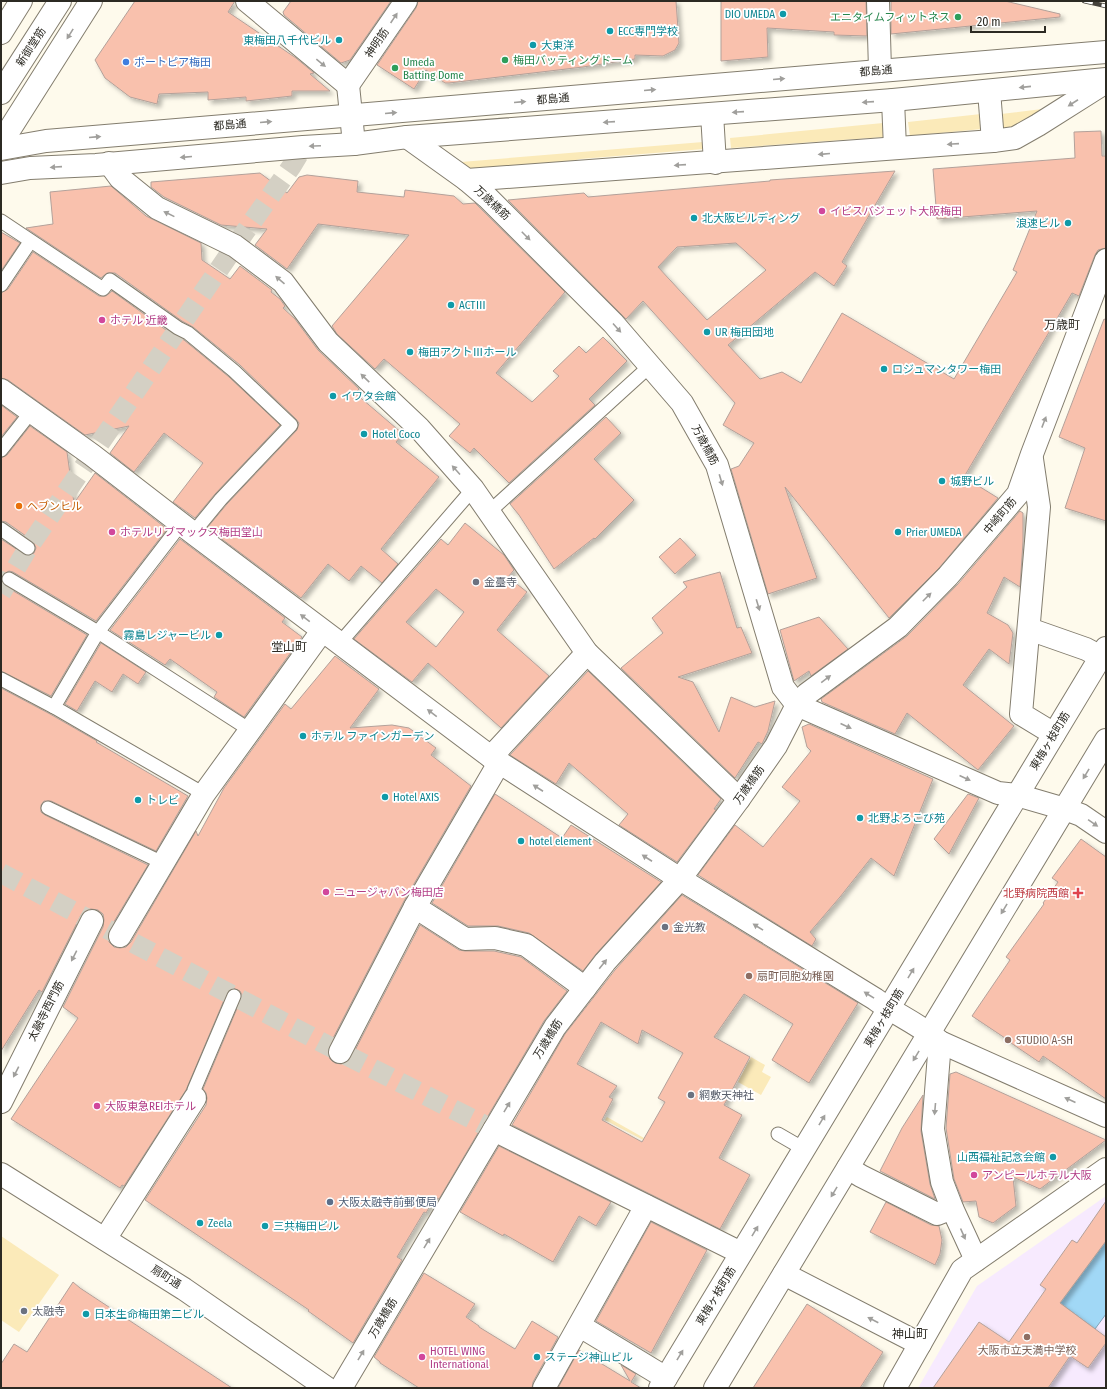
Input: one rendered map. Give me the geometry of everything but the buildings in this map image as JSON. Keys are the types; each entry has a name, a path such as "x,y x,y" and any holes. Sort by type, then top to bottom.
{"main road":[{"path":"1,33 21,1"},
{"name":"新御堂筋","path":"1,93 60,1"},
{"path":"1,143 91,1"},
{"path":"247,1 348,85 354,144"},
{"name":"神明筋","path":"348,85 406,1"},
{"path":"878,1 880,70"},
{"name":"都島通","path":"1,149 46,141 1106,52"},
{"path":"1,174 30,168 354,144 407,137 894,100 1106,80"},
{"path":"467,180 715,163 1015,138 1038,125 1106,80"},
{"path":"989,91 993,141"},
{"path":"894,100 895,148"},
{"path":"712,114 715,163"},
{"name":"万歳橋筋","path":"341,1388 555,1026 605,962 680,879 776,746 797,705 782,687 717,465 682,403 651,365 607,317 487,198 467,180 407,137"},
{"path":"109,163 120,178 157,208 235,246 283,282 328,342 419,428 473,489 587,653 739,799"},
{"name":"中崎町筋","path":"797,705 807,694 898,627 948,576 1018,494 1032,454 1100,298 1106,260"},
{"path":"1,390 92,455 331,638 495,760 680,879 875,999 889,1010 935,1037 1106,1116"},
{"path":"1032,454 1039,507 1021,714 1054,734"},
{"path":"1029,630 1086,649 1103,652"},
{"path":"120,936 204,794 250,730 331,638"},
{"name":"東梅ヶ枝町筋","path":"663,1383 889,1010 1103,652"},
{"path":"340,1052 415,907 495,760 587,653"},
{"path":"797,705 998,793 1017,795 1081,815 1106,832"},
{"path":"715,1388 848,1168 935,1037 1106,740"},
{"path":"415,907 465,939 495,938 526,945 585,988"},
{"name":"太融寺西門筋","path":"1,1102 92,921"},
{"path":"935,1037 933,1129 942,1182 952,1208 976,1260"},
{"path":"105,1239 195,1098"},
{"path":"494,1130 741,1253"},
{"path":"848,1168 937,1214 952,1208"},
{"path":"895,1388 962,1270 1106,1169"},
{"name":"扇町通","path":"1,1174 184,1289 327,1388"},
{"path":"544,1388 646,1206"},
{"path":"784,1274 920,1344"},
{"path":"580,1326 663,1383"}],"lane":[{"path":"1,221 30,242 103,289 110,280 178,328 188,333 234,371 291,425 221,500 187,529 98,632 54,708"},
{"path":"1,286 30,242"},
{"path":"489,512 651,365"},
{"path":"1,450 31,412"},
{"path":"331,638 473,489"},
{"path":"1,529 28,548"},
{"path":"9,579 98,632 250,730"},
{"path":"1,679 204,794"},
{"path":"48,808 163,864"},
{"path":"195,1098 194,1090 234,996"},
{"path":"778,1134 804,1150"}],"shaded area":[{"path":"1042,109 1019,125 1002,128 1001,114"},
{"path":"981,114 982,129 910,136 908,122"},
{"path":"883,123 885,137 731,148 730,138"},
{"path":"703,142 704,149 580,159 550,167 479,173 459,165 461,162"},
{"path":"751,1057 765,1065 762,1072 771,1077 761,1095 738,1082"},
{"path":"607,1117 667,1151 666,1152 605,1120"},
{"name":"大阪市立天満中学校","path":"1106,1196 1106,1388 918,1388 977,1286"},
{"path":"1,1236 59,1275 19,1332 1,1320"}],"water":[{"path":"1106,1241 1106,1314 1095,1329 1060,1303"}],"tunnel":[{"path":"1,593 28,548 235,246 291,167 303,147"},
{"path":"1,873 340,1052 494,1130"}],"railway":[{"path":"1084,1 1106,6"}],"place":[{"name":"DIO UMEDA","path":"783,14"},
{"name":"エニタイムフィットネス","path":"958,17"},
{"name":"ECC専門学校","path":"610,31"},
{"name":"東梅田八千代ビル","path":"339,40"},
{"name":"大東洋","path":"533,45"},
{"name":"梅田バッティングドーム","path":"505,60"},
{"name":"ボートピア梅田","path":"126,62"},
{"name":"Umeda Batting Dome","path":"395,68"},
{"name":"イビスバジェット大阪梅田","path":"822,211"},
{"name":"北大阪ビルディング","path":"694,218"},
{"name":"浪速ビル","path":"1068,223"},
{"name":"ACTⅢ","path":"451,305"},
{"name":"ホテル 近畿","path":"102,320"},
{"name":"UR 梅田団地","path":"707,332"},
{"name":"梅田アクトⅢホール","path":"410,352"},
{"name":"ロジュマンタワー梅田","path":"884,369"},
{"name":"イワタ会館","path":"333,396"},
{"name":"Hotel Coco","path":"364,434"},
{"name":"城野ビル","path":"942,481"},
{"name":"ヘブンヒル","path":"19,506"},
{"name":"ホテルリブマックス梅田堂山","path":"112,532"},
{"name":"Prier UMEDA","path":"898,532"},
{"name":"金臺寺","path":"476,582"},
{"name":"霧島レジャービル","path":"219,635"},
{"name":"ホテル ファインガーデン","path":"303,736"},
{"name":"Hotel AXIS","path":"385,797"},
{"name":"トレビ","path":"138,800"},
{"name":"北野よろこび苑","path":"860,818"},
{"name":"hotel element","path":"521,841"},
{"name":"ニュージャパン梅田店","path":"326,892"},
{"name":"北野病院西館","path":"1078,893"},
{"name":"金光教","path":"665,927"},
{"name":"扇町同胞幼稚園","path":"749,976"},
{"name":"STUDIO A-SH","path":"1008,1040"},
{"name":"網敷天神社","path":"691,1095"},
{"name":"大阪東急REIホテル","path":"97,1106"},
{"name":"山西福祉記念会館","path":"1053,1157"},
{"name":"アンピールホテル大阪","path":"974,1175"},
{"name":"大阪太融寺前郵便局","path":"330,1202"},
{"name":"Zeela","path":"200,1223"},
{"name":"三共梅田ビル","path":"265,1226"},
{"name":"太融寺","path":"24,1311"},
{"name":"日本生命梅田第二ビル","path":"86,1314"},
{"name":"大阪市立天満中学校","path":"1027,1337"},
{"name":"HOTEL WING International","path":"422,1357"},
{"name":"ステージ神山ビル","path":"537,1357"}],"district":[{"name":"万歳町","path":"1062,325"},
{"name":"堂山町","path":"289,647"},
{"name":"神山町","path":"910,1334"}]}
